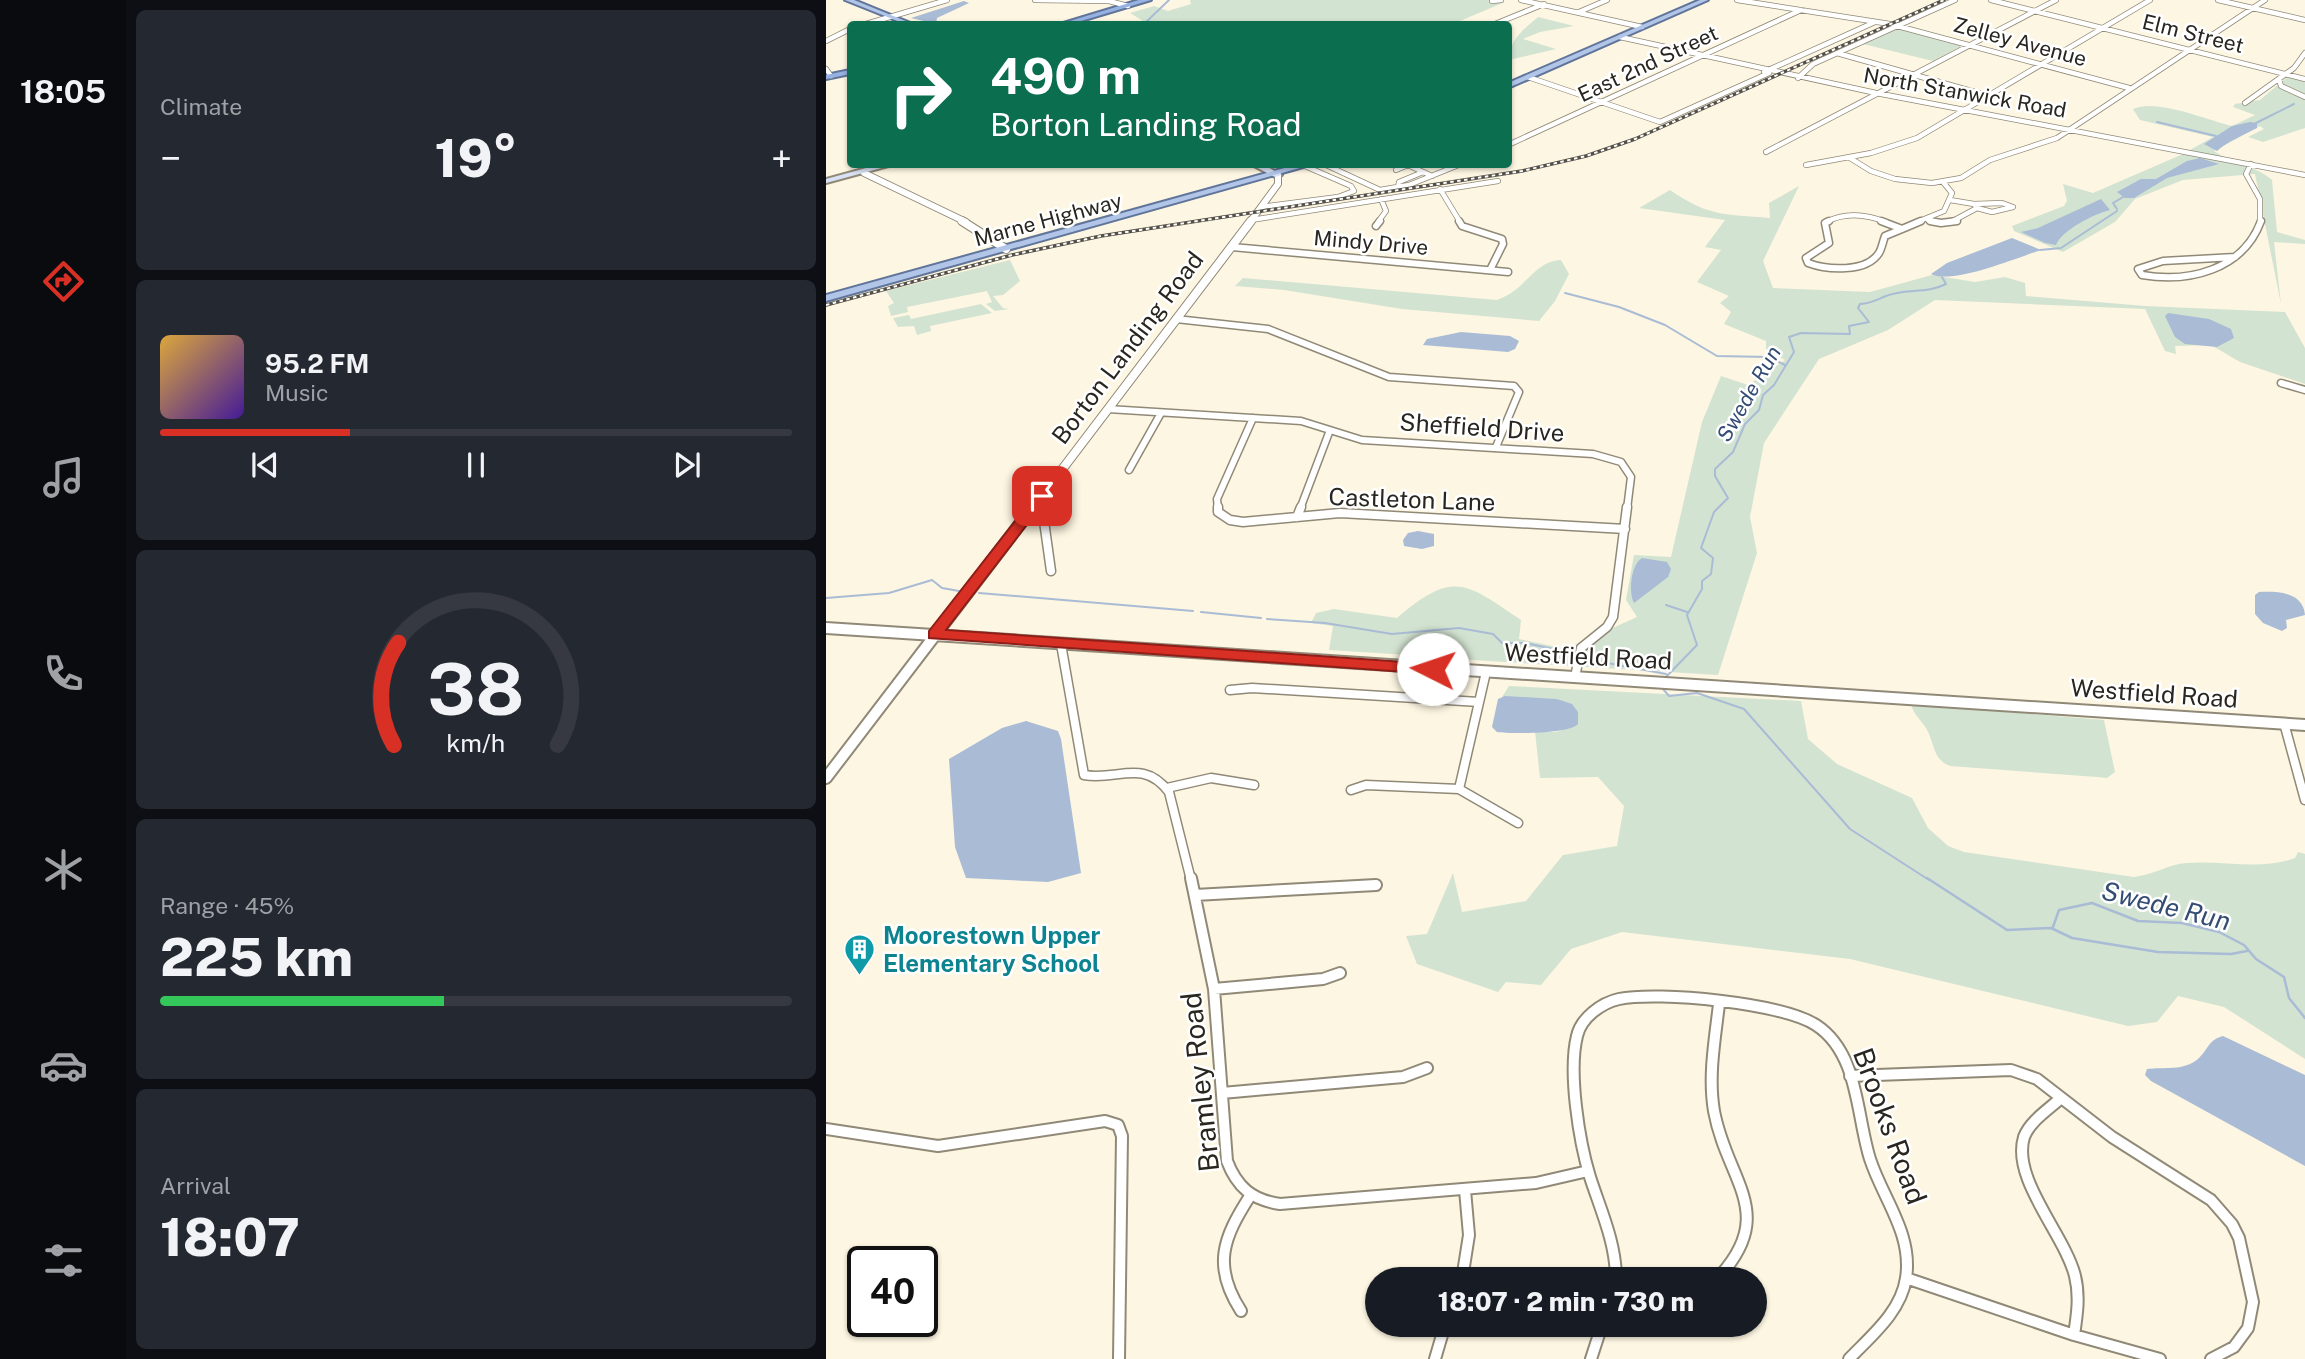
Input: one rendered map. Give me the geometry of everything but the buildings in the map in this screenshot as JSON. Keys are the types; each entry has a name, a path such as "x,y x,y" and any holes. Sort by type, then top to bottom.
{"highway":[{"path":"1075,21 1147,0"},
{"path":"1087,21 1158,0"},
{"path":"827,76 847,75"}],"main road":[{"path":"848,0 903,21"},
{"path":"1512,84 1704,0"},
{"path":"826,180 868,168"},
{"path":"826,180 880,168"},
{"path":"1263,168 1278,175"},
{"name":"Marne Highway","path":"826,298 1298,168"}],"street":[{"path":"878,21 949,0"},
{"path":"1035,0 1107,1 1128,6"},
{"path":"1492,1 1501,0"},
{"path":"1521,0 1642,27"},
{"path":"1579,12 1607,0"},
{"name":"Zelley Avenue","path":"1737,0 1897,26 2129,88"},
{"path":"1798,79 1810,66 1837,52 1955,0"},
{"name":"Elm Street","path":"1991,0 2305,79"},
{"path":"1766,152 2056,0"},
{"path":"1806,165 1850,158 1917,138 2150,0"},
{"path":"2218,0 2305,20"},
{"path":"1850,158 1871,171 1895,179 1943,182 1971,173 1990,160 2050,141 2264,0"},
{"path":"1502,21 1544,4"},
{"name":"East 2nd Street","path":"1512,143 1801,10"},
{"path":"882,21 893,17"},
{"path":"1528,77 1660,122 1875,22"},
{"path":"826,41 847,31"},
{"name":"North Stanwick Road","path":"1620,37 1767,73 1966,108 2305,175"},
{"path":"1837,52 1989,96"},
{"path":"2245,103 2287,74 2305,53"},
{"path":"2279,79 2281,86 2305,97"},
{"path":"1512,137 1520,140"},
{"path":"2235,257 2163,261 2138,269 2142,275 2166,279 2216,268 2235,257 2255,240 2262,225 2255,188 2246,174 2250,164"},
{"path":"1261,207 1338,197 1354,191 1351,186 1313,168"},
{"path":"1333,168 1375,189 1398,188 1451,168"},
{"path":"1396,170 1401,168"},
{"path":"1414,168 1432,176"},
{"path":"1398,188 1399,182 1423,172"},
{"path":"864,173 979,229 1006,249"},
{"name":"Borton Landing Road","path":"826,778 1261,207 1278,184 1278,175"},
{"path":"1251,219 1498,181"},
{"path":"1902,229 1872,216 1833,216 1825,223 1830,234 1829,243 1805,261 1827,269 1853,267 1879,254 1885,236 1928,220 1944,211 1950,200 1950,188 1943,182"},
{"path":"1440,189 1462,226 1502,239 1503,244 1490,270"},
{"path":"1376,226 1386,211 1381,200"},
{"path":"1928,220 1937,224 1953,223 1975,206 2002,203 2013,207 1992,212 1975,206 1950,200"},
{"name":"Mindy Drive","path":"1231,247 1508,272"},
{"path":"1176,319 1268,329 1389,377 1517,387 1518,396 1496,447"},
{"path":"2281,383 2305,390"},
{"name":"Sheffield Drive","path":"1108,409 1305,422 1362,440 1599,454 1621,462 1631,477 1613,620 1581,648 1574,677"},
{"path":"1129,470 1161,413"},
{"name":"Castleton Lane","path":"1253,418 1217,499 1217,509 1227,519 1243,522 1340,513 1625,529"},
{"path":"1297,517 1330,430"},
{"path":"1041,498 1051,571"},
{"name":"Westfield Road","path":"826,628 2305,725"},
{"path":"1061,644 1083,772 1088,777 1136,772 1155,778 1167,788 1211,778 1254,785"},
{"path":"1459,789 1486,673"},
{"path":"1230,690 1252,688 1479,702"},
{"path":"2284,723 2305,800"},
{"path":"1351,790 1366,785 1459,789 1518,823"},
{"name":"Bramley Road","path":"1167,788 1195,895 1214,989 1227,1161 1233,1182 1250,1196 1280,1204 1536,1183 1588,1171"},
{"path":"1195,895 1376,885"},
{"path":"1214,989 1323,979 1340,972"},
{"name":"Brooks Road","path":"1616,1267 1615,1250 1588,1171 1576,1052 1578,1035 1590,1016 1609,1002 1637,997 1781,1010 1804,1018 1833,1040 1850,1076 1871,1160 1903,1233 1908,1258 1902,1294 1889,1315 1849,1359"},
{"path":"1719,1004 1713,1061 1713,1110 1719,1135 1746,1201 1749,1230 1741,1252 1728,1267"},
{"path":"1222,1093 1404,1076 1427,1068"},
{"path":"1850,1076 2011,1070 2036,1079 2112,1138 2197,1190 2232,1224 2239,1238 2253,1302 2248,1328 2234,1347 2211,1359"},
{"path":"2060,1098 2029,1129 2021,1152 2027,1178 2073,1264 2080,1291 2074,1335"},
{"path":"826,1129 938,1146 1105,1121 1118,1125 1122,1136 1119,1359"},
{"path":"1465,1190 1470,1215 1469,1254 1465,1267"},
{"path":"1241,1311 1227,1293 1223,1270 1224,1246 1229,1227 1250,1196"},
{"path":"1906,1279 2074,1335 2160,1359"},
{"path":"1435,1359 1441,1337"},
{"path":"1591,1359 1598,1337"}],"green space":[{"path":"1190,0 1505,2 1460,21 1143,21 1130,13 1154,6 1168,11 1191,4"},
{"path":"1538,17 1574,26 1540,32 1523,39 1556,49 1512,59 1512,45 1523,30"},
{"path":"1899,28 1963,45 1933,61 1863,44"},
{"path":"2287,77 2305,80 2305,128 2263,142 2248,137 2264,129 2260,126 2214,151 2272,180 2277,232 2305,240 2305,244 2274,242 2281,304 2255,174 2183,180 2135,199 2115,222 2063,252 2014,231 2012,226 2064,206 2067,201 2063,184 2093,193 2183,154 2213,137 2140,120 2133,109 2143,106 2168,108 2232,126 2255,115 2233,107 2235,104 2260,100"},
{"path":"1799,186 1763,261 1773,288 1870,292 1932,275 1975,282 2005,277 2025,283 2026,296 2145,306 2285,312 2305,348 2305,384 2240,362 2211,345 2175,346 2176,354 2165,351 2145,309 1935,300 1888,330 1819,359 1764,443 1750,517 1757,553 1718,675 1456,659 1457,654 1415,650 1408,655 1329,650 1333,626 1311,623 1316,613 1334,609 1397,618 1416,602 1447,587 1473,590 1521,620 1519,639 1566,649 1637,617 1626,600 1634,555 1671,557 1702,422 1721,376 1748,385 1785,360 1766,349 1766,341 1724,324 1731,312 1720,303 1729,296 1697,282 1721,250 1705,247 1725,220 1639,208 1670,190 1707,210 1729,215 1770,218 1769,203"},
{"path":"1010,260 1020,281 1003,295 993,296 1003,308 1009,309 995,311 986,304 992,302 987,291 907,307 908,312 891,316 888,306 894,303 886,291"},
{"path":"1561,260 1569,274 1555,301 1539,321 1402,309 1284,290 1235,286 1243,278 1497,300 1516,290 1543,266"},
{"path":"981,304 992,313 930,326 931,331 917,335 914,326 898,327 893,318 909,315 911,319"},
{"path":"1509,686 1801,701 1808,739 1837,764 1912,798 1928,828 1948,846 1964,852 2134,877 2180,864 2269,864 2295,858 2298,852 2305,854 2305,1059 2224,1007 2178,996 2157,1022 2128,1026 1850,959 1622,932 1571,949 1541,985 1506,982 1498,992 1417,964 1406,936 1427,934 1453,873 1462,912 1526,901 1563,855 1617,846 1624,806 1598,777 1540,778 1535,731 1556,732 1578,724 1578,712 1557,699 1502,697"},
{"path":"1911,704 2104,720 2115,772 2107,778 1950,766 1937,755 1929,734"}],"water":[{"path":"964,1 969,3 937,18 936,21 911,18"},
{"path":"2257,123 2257,128 2217,151 2204,144 2232,126"},
{"path":"2200,158 2219,164 2167,178 2134,198 2125,198 2117,192 2141,179 2156,179 2187,161"},
{"path":"2101,199 2110,210 2072,228 2056,245 2021,232 2038,228"},
{"path":"2012,238 2041,250 1968,273 1954,276 1931,274 1947,263"},
{"path":"2168,313 2209,319 2231,329 2234,338 2217,347 2185,344 2175,337 2165,316"},
{"path":"1461,332 1510,336 1519,341 1515,349 1508,352 1423,345 1427,339"},
{"path":"1418,531 1434,534 1434,546 1422,549 1404,546 1403,540 1408,533"},
{"path":"1642,558 1667,562 1671,569 1668,577 1634,603 1632,579 1635,566"},
{"path":"2259,592 2295,597 2303,607 2305,615 2286,620 2287,628 2282,631 2263,623 2255,614 2255,595"},
{"path":"1505,696 1557,699 1572,704 1578,712 1578,724 1564,730 1497,732 1492,727 1498,699"},
{"path":"1026,721 1058,731 1061,739 1081,873 1048,882 966,878 955,847 949,759 1002,728"},
{"path":"2223,1036 2305,1075 2305,1166 2151,1081 2145,1075 2147,1069 2180,1067 2192,1063 2211,1043"}],"waterway":[{"path":"1147,21 1169,0"},
{"path":"2256,123 2294,104"},
{"name":"Swede Run","path":"2157,122 2216,136"},
{"name":"Swede Run","path":"2117,209 2113,203 2123,197"},
{"name":"Swede Run","path":"2040,250 2061,248 2117,211"},
{"name":"Swede Run","path":"1664,679 1697,645 1687,615 1702,589 1702,581 1711,574 1713,558 1701,548 1714,512 1728,498 1715,476 1715,469 1733,452 1745,424 1759,410 1763,395 1774,385 1794,352 1789,337 1801,333 1850,334 1849,326 1869,322 1858,308 1860,304 1900,292 1939,287 1946,284 1942,277"},
{"path":"1565,293 1619,307 1665,325 1717,356 1768,357 1785,365"},
{"path":"826,598 889,593 932,580 942,588 959,591"},
{"path":"979,593 1193,611"},
{"path":"1666,605 1687,612"},
{"path":"1201,612 1261,618"},
{"path":"1267,619 1325,623 1392,634 1459,628 1493,634 1502,643 1525,643 1568,652"},
{"path":"1586,659 1666,674"},
{"name":"Swede Run","path":"1663,689 1669,696 1697,693 1744,709 1850,829 1929,880"},
{"path":"1927,878 2007,930 2051,928 2072,938 2158,952 2231,954 2247,951"},
{"name":"Swede Run","path":"2053,927 2059,910 2092,903 2138,921 2182,923 2219,932 2244,945 2256,959 2284,977 2289,998 2305,1018"}],"railway":[{"path":"826,305 1012,255 1101,236 1522,171 1586,156 1635,139 1944,0"}],"place":[{"name":"Moorestown Upper Elementary School","path":"860,977"}],"route":[{"path":"1042,496 934,635 1433,669"}]}
